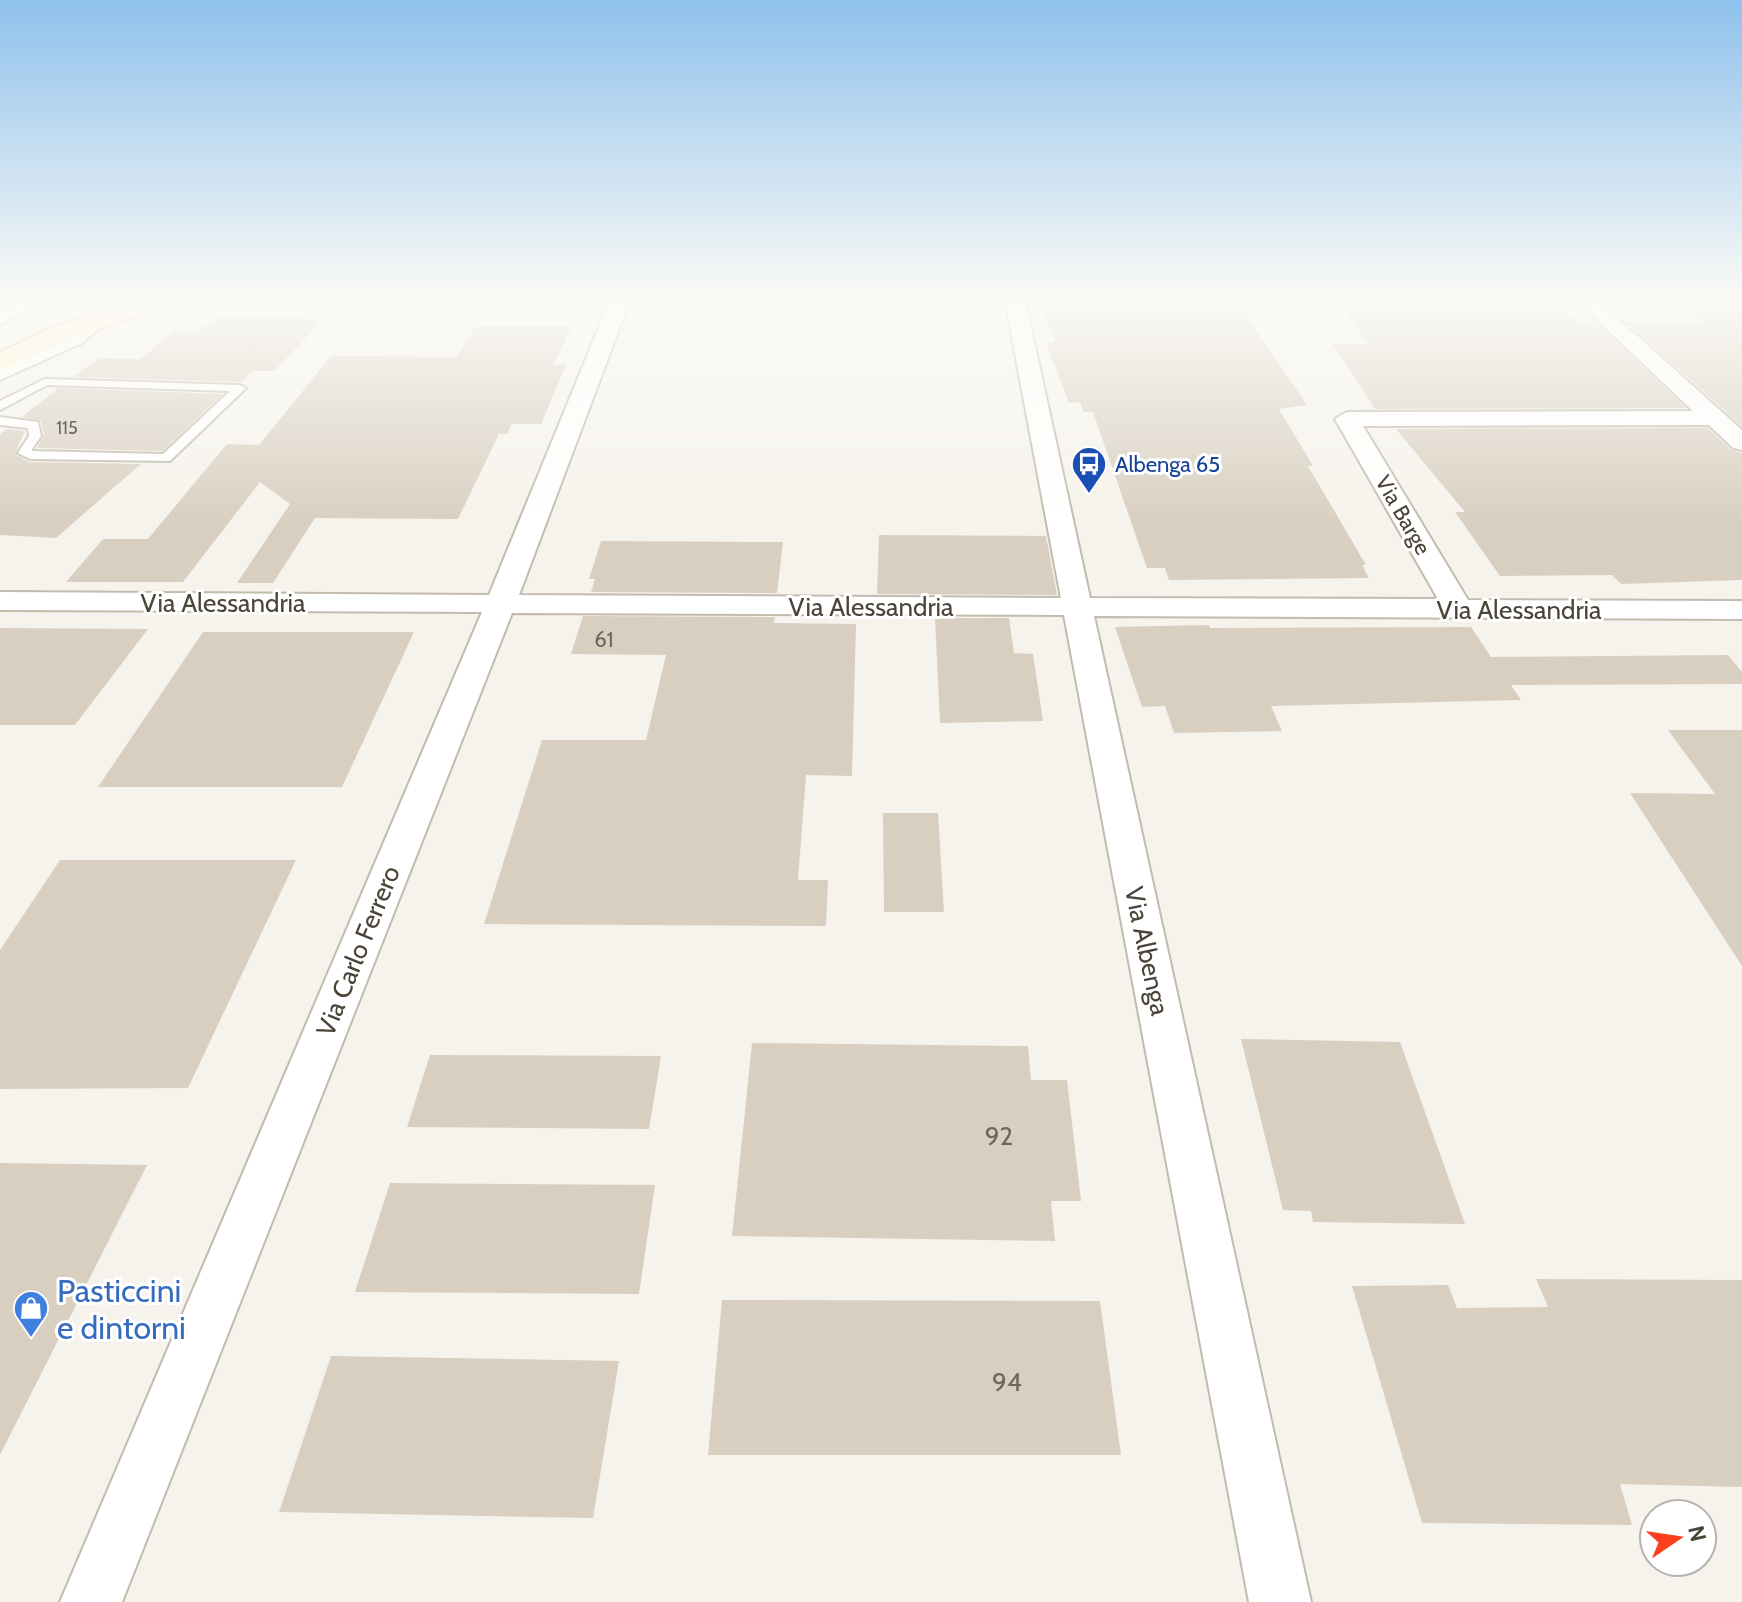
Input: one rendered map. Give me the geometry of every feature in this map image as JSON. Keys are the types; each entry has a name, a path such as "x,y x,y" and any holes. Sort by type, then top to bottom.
{"street":[{"name":"Via Carlo Ferrero","path":"91,1602 500,605 591,375"},
{"name":"Via Albenga","path":"1030,375 1280,1602"},
{"path":"1668,375 1742,443"},
{"name":"Via Barge","path":"1459,610 1347,419 1716,418"},
{"name":"Via Alessandria","path":"0,601 1742,610"}],"lane":[{"path":"0,406 45,382 240,388 166,458 30,455 24,453 35,436 34,425 0,421"}],"building":[{"path":"76,375 249,375 241,382 73,377"},
{"path":"316,375 562,375 541,424 512,424 507,434 499,434 458,519 315,518 273,583 237,583 290,504 260,482 183,582 66,582 103,539 148,539 227,444 259,445"},
{"path":"1058,375 1286,375 1307,405 1279,409 1313,466 1308,466 1366,565 1362,565 1369,578 1169,580 1165,568 1147,568 1093,412 1084,412 1080,402 1069,403"},
{"path":"1353,375 1651,375 1686,408 1375,409"},
{"path":"1685,375 1742,375 1742,426"},
{"path":"58,388 223,394 162,451 37,448 44,435 41,421 22,417"},
{"path":"1708,428 1731,450 1742,453 1742,580 1621,584 1612,575 1500,576 1455,512 1465,512 1396,429"},
{"path":"7,429 25,431 15,454 29,462 141,464 56,538 0,535 0,434"},
{"path":"879,535 1046,536 1057,595 877,594"},
{"path":"601,541 783,542 777,593 591,592 595,579 589,579"},
{"path":"583,616 775,617 774,623 856,624 852,776 806,775 798,880 828,880 826,926 484,924 542,740 646,740 666,655 571,654"},
{"path":"935,618 1009,618 1014,653 1033,654 1043,721 940,723"},
{"path":"1209,625 1210,628 1471,627 1491,657 1728,655 1742,672 1742,684 1511,685 1521,700 1271,706 1282,731 1174,733 1165,706 1142,707 1115,627"},
{"path":"0,628 148,629 75,725 0,725"},
{"path":"203,632 414,632 342,787 98,787"},
{"path":"1668,730 1742,730 1742,966 1630,793 1715,794"},
{"path":"883,813 938,813 944,912 884,912"},
{"path":"60,860 296,860 188,1088 0,1089 0,950"},
{"path":"1241,1039 1400,1042 1465,1224 1313,1222 1311,1211 1283,1210"},
{"path":"752,1043 1028,1046 1031,1080 1067,1080 1081,1201 1051,1201 1055,1241 732,1236"},
{"path":"430,1055 661,1056 649,1129 407,1127"},
{"path":"0,1163 147,1165 0,1455"},
{"path":"390,1183 655,1185 639,1294 355,1292"},
{"path":"1536,1279 1742,1280 1742,1487 1620,1484 1632,1525 1422,1523 1352,1286 1448,1285 1457,1308 1548,1307"},
{"path":"722,1300 1100,1301 1121,1455 708,1455"},
{"path":"331,1356 619,1361 593,1518 279,1512"}],"place":[{"name":"Albenga 65","path":"1089,495"},
{"name":"Pasticcini e dintorni","path":"31,1339"}]}
